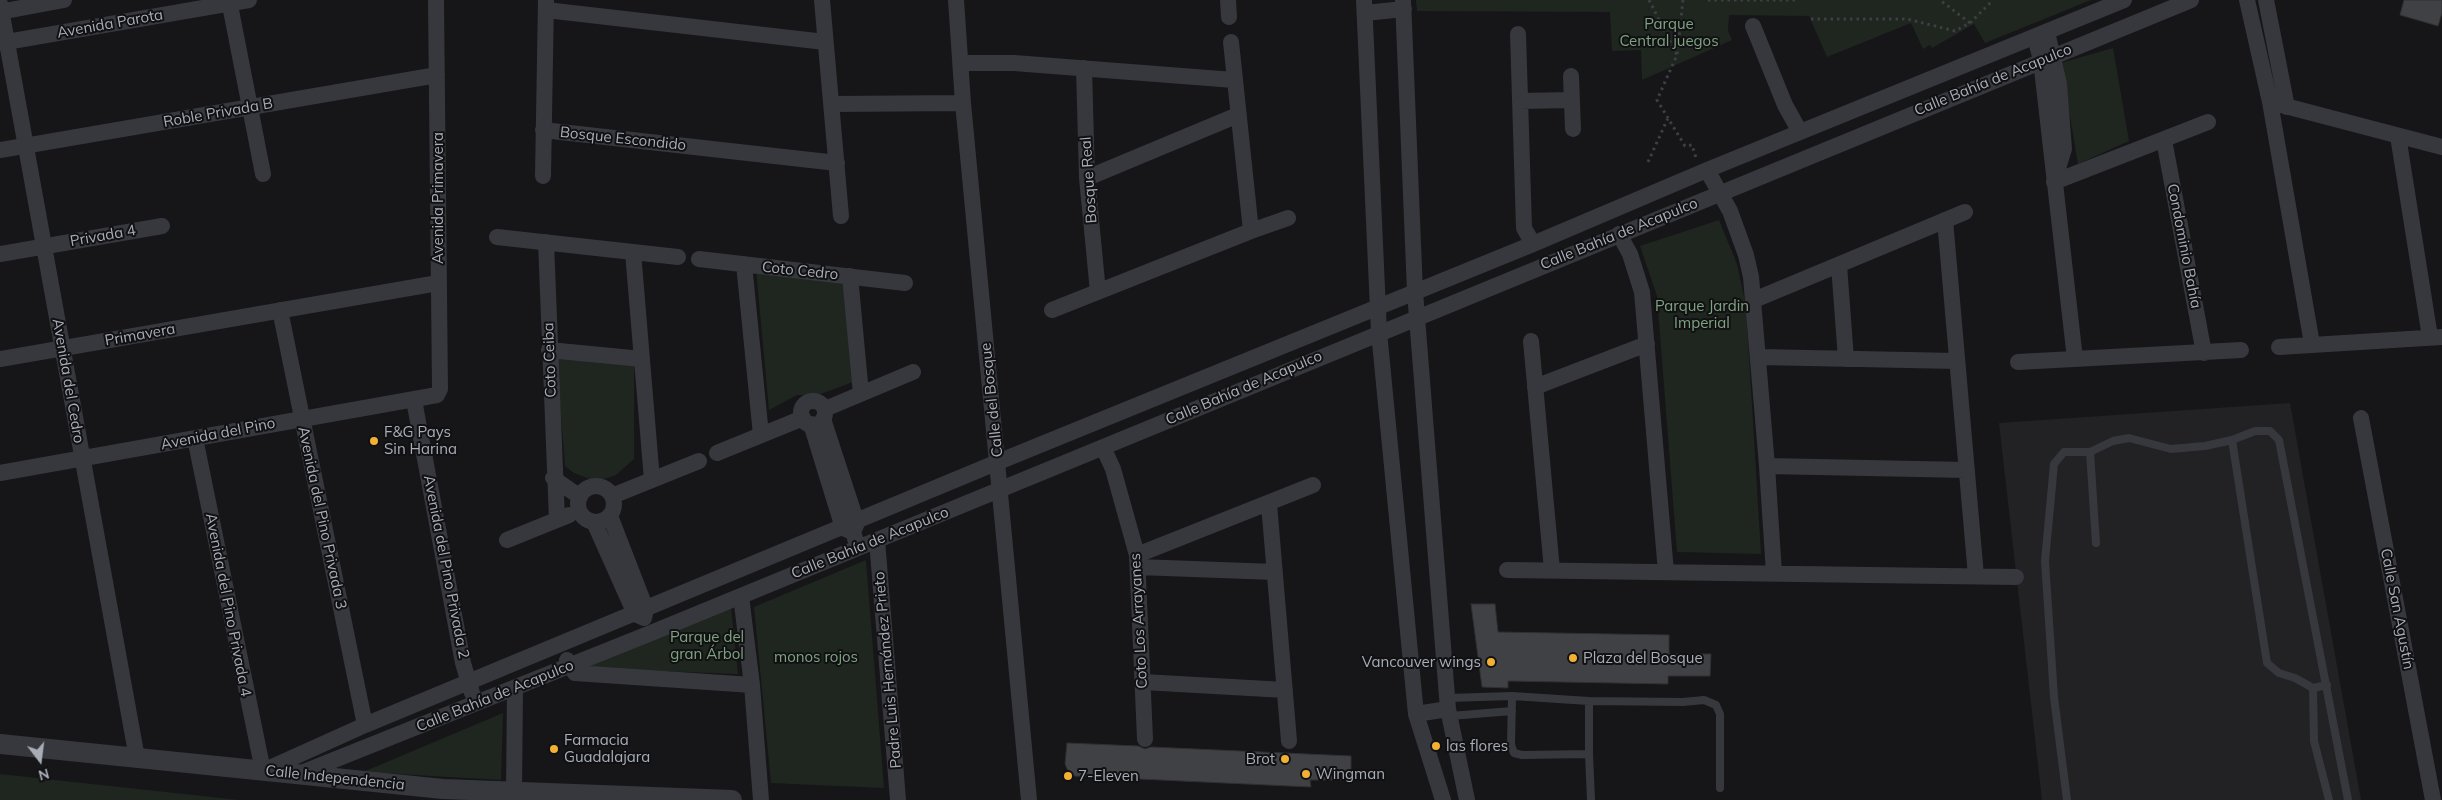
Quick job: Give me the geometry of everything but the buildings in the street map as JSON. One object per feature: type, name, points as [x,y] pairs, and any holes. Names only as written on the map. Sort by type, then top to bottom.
[{"type":"street","points":[[0,9],[64,0]]},
{"type":"street","name":"Avenida Parota","points":[[3,43],[229,1],[249,0]]},
{"type":"street","name":"Avenida Primavera","points":[[436,0],[440,389],[436,395]]},
{"type":"street","points":[[822,0],[841,216]]},
{"type":"street","name":"Calle del Bosque","points":[[956,0],[963,103],[1029,800]]},
{"type":"street","points":[[1228,0],[1229,17]]},
{"type":"street","name":"Calle Bahía de Acapulco","points":[[297,775],[569,666],[644,619],[998,462],[1378,308],[1706,170],[2124,0]]},
{"type":"street","name":"Calle Bahía de Acapulco","points":[[263,770],[561,645],[644,619],[741,596],[2047,58],[2158,6],[2191,0]]},
{"type":"street","points":[[2247,0],[2270,102],[2312,344]]},
{"type":"street","points":[[2266,0],[2287,107]]},
{"type":"street","points":[[229,1],[263,174]]},
{"type":"street","points":[[1443,800],[1416,714],[1379,332],[1365,6],[1404,4],[1415,292],[1449,708],[1467,800]]},
{"type":"street","name":"Bosque Escondido","points":[[825,42],[546,5],[543,130],[837,163]]},
{"type":"street","name":"Avenida del Cedro","points":[[0,9],[3,43],[26,145],[137,758]]},
{"type":"street","points":[[1753,26],[1785,105],[1800,132]]},
{"type":"street","points":[[1518,34],[1524,228],[1533,244]]},
{"type":"street","points":[[2041,35],[2047,58],[2054,182],[2074,359]]},
{"type":"street","points":[[1231,42],[1250,231]]},
{"type":"street","points":[[961,63],[1014,63],[1234,80]]},
{"type":"street","name":"Bosque Real","points":[[1084,68],[1087,178],[1098,292]]},
{"type":"street","name":"Roble Privada B","points":[[0,150],[437,76]]},
{"type":"street","points":[[1571,76],[1573,129]]},
{"type":"street","points":[[1920,84],[1931,106]]},
{"type":"street","points":[[1520,101],[1572,100]]},
{"type":"street","points":[[2270,102],[2442,147]]},
{"type":"street","points":[[832,104],[963,103]]},
{"type":"street","points":[[1087,178],[1238,115]]},
{"type":"street","points":[[2054,182],[2208,122]]},
{"type":"street","points":[[543,130],[543,176]]},
{"type":"street","points":[[2279,347],[2436,337],[2398,136]]},
{"type":"street","name":"Condominio Bahía","points":[[2164,140],[2204,352]]},
{"type":"street","points":[[1706,170],[1721,192],[1746,254],[1754,300],[1774,574]]},
{"type":"street","points":[[1754,300],[1965,212]]},
{"type":"street","points":[[1052,310],[1250,231],[1288,218]]},
{"type":"street","points":[[1945,220],[1976,576]]},
{"type":"street","name":"Privada 4","points":[[0,254],[162,226]]},
{"type":"street","points":[[1618,234],[1639,277],[1642,292],[1666,572]]},
{"type":"street","points":[[497,237],[678,257]]},
{"type":"street","name":"Coto Ceiba","points":[[507,540],[563,517],[553,478],[546,242]]},
{"type":"street","points":[[633,252],[652,480]]},
{"type":"street","points":[[698,259],[744,264]]},
{"type":"street","name":"Coto Cedro","points":[[761,435],[744,264],[850,276],[861,394]]},
{"type":"street","points":[[1839,265],[1846,359]]},
{"type":"street","points":[[850,276],[905,282]]},
{"type":"street","name":"Primavera","points":[[0,359],[438,283]]},
{"type":"street","name":"Avenida del Pino Privada 3","points":[[280,310],[365,726]]},
{"type":"street","points":[[1531,342],[1552,570]]},
{"type":"street","points":[[1535,387],[1647,344]]},
{"type":"street","points":[[549,350],[642,359]]},
{"type":"street","points":[[2018,362],[2241,350]]},
{"type":"street","points":[[1758,357],[1957,362]]},
{"type":"street","points":[[718,453],[761,435],[816,417],[861,394],[914,372]]},
{"type":"street","name":"Avenida del Pino","points":[[0,473],[436,395]]},
{"type":"street","name":"Avenida del Pino Privada 2","points":[[414,400],[463,663],[475,704]]},
{"type":"street","points":[[816,417],[858,548]]},
{"type":"street","name":"Calle San Agustín","points":[[2361,418],[2433,800]]},
{"type":"street","name":"Avenida del Pino Privada 4","points":[[195,438],[263,770]]},
{"type":"street","name":"Coto Los Arrayanes","points":[[1103,447],[1113,469],[1138,561],[1145,739]]},
{"type":"street","points":[[612,496],[699,461]]},
{"type":"street","points":[[1767,466],[1967,470]]},
{"type":"street","points":[[553,478],[580,497]]},
{"type":"street","points":[[1138,561],[1313,486]]},
{"type":"street","points":[[595,487],[604,488],[612,496],[614,506],[602,519],[588,520],[580,512],[578,506],[580,497],[586,490],[595,487]]},
{"type":"street","points":[[1269,504],[1289,741]]},
{"type":"street","points":[[602,519],[644,619]]},
{"type":"street","name":"Padre Luis Hernández Prieto","points":[[877,540],[898,800]]},
{"type":"street","points":[[1138,561],[1275,572]]},
{"type":"street","points":[[1507,570],[2016,577]]},
{"type":"street","points":[[741,596],[752,685],[761,800]]},
{"type":"street","points":[[561,645],[569,666],[575,673],[752,685]]},
{"type":"street","points":[[1143,682],[1285,690]]},
{"type":"street","points":[[514,792],[515,688]]},
{"type":"street","points":[[1416,714],[1449,708]]},
{"type":"street","name":"Calle Independencia","points":[[0,741],[137,758],[263,770],[443,795],[514,792],[732,800]]},
{"type":"lane","points":[[2067,800],[2054,697],[2044,561],[2054,464],[2064,452],[2090,452],[2113,441],[2129,438],[2171,449],[2206,446],[2232,440],[2255,431],[2270,431],[2279,440],[2348,800]]},
{"type":"lane","points":[[2232,440],[2266,663],[2279,674],[2295,678],[2313,688],[2326,685]]},
{"type":"lane","points":[[2090,452],[2096,543]]},
{"type":"lane","points":[[2313,688],[2314,740],[2329,800]]},
{"type":"lane","points":[[1512,696],[1511,745],[1514,752],[1522,755],[1589,754]]},
{"type":"lane","points":[[1449,708],[1512,696],[1589,701],[1683,702],[1704,700],[1716,705],[1720,714],[1720,788]]},
{"type":"lane","points":[[1589,701],[1591,800]]},
{"type":"lane","points":[[1449,708],[1512,711]]},
{"type":"path","points":[[1649,0],[1677,55]]},
{"type":"path","points":[[1683,0],[1677,55],[1657,100],[1684,146],[1692,145],[1697,160],[1706,170]]},
{"type":"path","points":[[1708,0],[1797,0]]},
{"type":"path","points":[[1940,0],[1970,23]]},
{"type":"path","points":[[1811,19],[1907,19],[1955,32],[1970,23],[1993,0]]},
{"type":"path","points":[[1648,162],[1668,117]]},
{"type":"shaded area","points":[[2290,403],[2361,800],[2042,800],[1999,423]]},
{"type":"green space","name":"Parque Central juegos","points":[[1416,0],[2091,0],[1985,43],[1974,24],[1932,48],[1930,45],[1923,49],[1911,23],[1827,57],[1809,16],[1729,15],[1728,31],[1732,40],[1642,80],[1641,50],[1612,51],[1610,12],[1417,11]]},
{"type":"green space","points":[[2113,48],[2129,141],[2078,164],[2061,63]]},
{"type":"green space","name":"Parque Jardin Imperial","points":[[1719,220],[1737,264],[1746,306],[1761,554],[1677,552],[1657,296],[1640,246]]},
{"type":"green space","points":[[756,269],[845,274],[853,382],[818,395],[797,395],[769,410]]},
{"type":"green space","points":[[556,354],[634,360],[634,459],[616,475],[604,479],[590,479],[574,473],[565,466]]},
{"type":"green space","name":"monos rojos","points":[[866,560],[884,788],[771,783],[754,607]]},
{"type":"green space","name":"Parque del gran Árbol","points":[[731,607],[738,674],[582,668]]},
{"type":"green space","points":[[503,713],[501,780],[363,772]]},
{"type":"green space","points":[[0,774],[239,800],[0,800]]},
{"type":"place","name":"F&G Pays Sin Harina","points":[[374,441]]},
{"type":"place","name":"Plaza del Bosque","points":[[1573,658]]},
{"type":"place","name":"Vancouver wings","points":[[1491,662]]},
{"type":"place","name":"las flores","points":[[1436,746]]},
{"type":"place","name":"Farmacia Guadalajara","points":[[554,749]]},
{"type":"place","name":"Brot","points":[[1285,759]]},
{"type":"place","name":"Wingman","points":[[1306,774]]},
{"type":"place","name":"7-Eleven","points":[[1068,776]]}]
